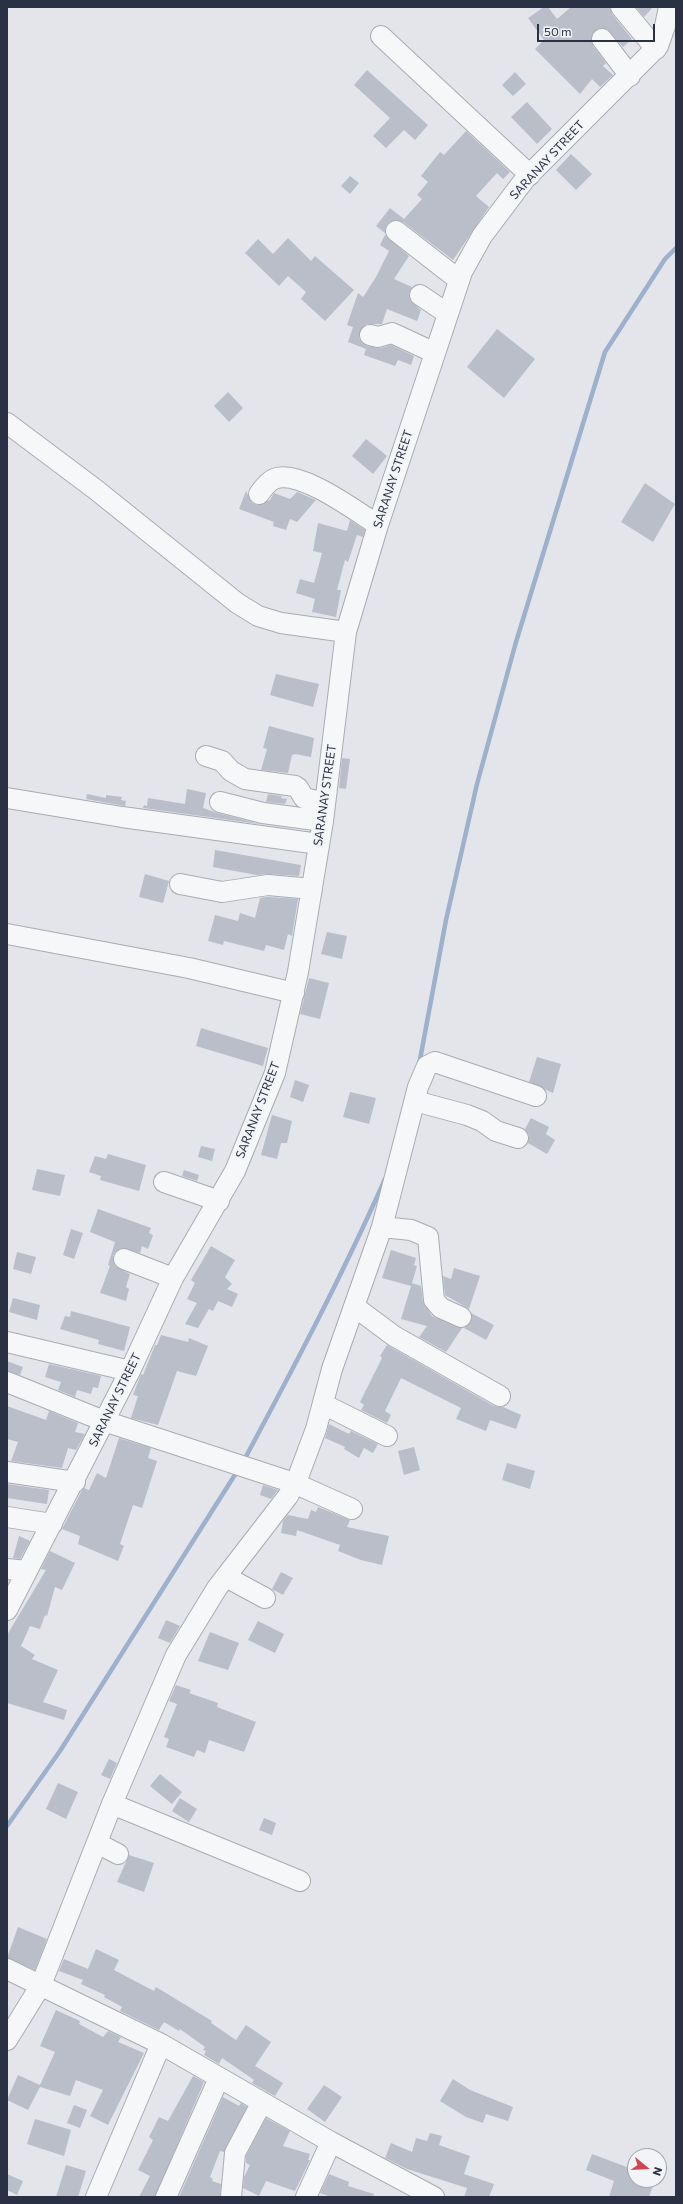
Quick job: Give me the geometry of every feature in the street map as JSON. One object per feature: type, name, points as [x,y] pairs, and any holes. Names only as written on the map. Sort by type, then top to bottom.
[{"type":"street","points":[[622,7],[656,49]]},
{"type":"street","name":"SARANAY STREET","points":[[9,1602],[75,1482],[130,1371],[173,1278],[235,1171],[274,1073],[294,993],[312,889],[324,812],[346,632],[378,525],[459,280],[482,236],[530,175],[656,49],[662,38],[669,7]]},
{"type":"street","points":[[381,36],[530,175]]},
{"type":"street","points":[[602,39],[630,76]]},
{"type":"street","points":[[396,231],[459,280]]},
{"type":"street","points":[[420,295],[448,314]]},
{"type":"street","points":[[370,335],[378,337],[392,333],[435,353]]},
{"type":"street","points":[[7,423],[242,606],[258,616],[281,623],[346,632]]},
{"type":"street","points":[[259,494],[275,479],[283,478],[299,480],[316,487],[378,525]]},
{"type":"street","points":[[206,756],[222,761],[231,771],[245,780],[295,786],[304,798],[324,812]]},
{"type":"street","points":[[7,798],[122,817],[319,844]]},
{"type":"street","points":[[220,802],[263,813],[324,812]]},
{"type":"street","points":[[180,884],[222,892],[268,885],[312,889]]},
{"type":"street","points":[[7,934],[189,968],[294,993]]},
{"type":"street","points":[[7,2040],[41,1985],[112,1804],[176,1655],[226,1577],[275,1514],[288,1496],[294,1483],[316,1429],[332,1369],[382,1227],[415,1101],[427,1066],[435,1062],[536,1096]]},
{"type":"street","points":[[415,1101],[466,1115],[482,1122],[496,1131],[518,1138]]},
{"type":"street","points":[[164,1182],[219,1201]]},
{"type":"street","points":[[382,1227],[411,1230],[428,1237],[434,1300],[441,1308],[461,1317]]},
{"type":"street","points":[[124,1259],[173,1278]]},
{"type":"street","points":[[355,1307],[394,1336],[500,1396]]},
{"type":"street","points":[[7,1342],[130,1371]]},
{"type":"street","points":[[7,1382],[104,1421],[294,1483],[352,1509]]},
{"type":"street","points":[[323,1404],[388,1436]]},
{"type":"street","points":[[7,1472],[75,1482]]},
{"type":"street","points":[[7,1517],[52,1524]]},
{"type":"street","points":[[7,1569],[27,1571]]},
{"type":"street","points":[[226,1577],[265,1598]]},
{"type":"street","points":[[112,1804],[300,1881]]},
{"type":"street","points":[[97,1843],[118,1854]]},
{"type":"street","points":[[7,1969],[160,2044],[331,2142],[434,2197]]},
{"type":"street","points":[[96,2197],[160,2044]]},
{"type":"street","points":[[166,2197],[218,2078]]},
{"type":"street","points":[[230,2197],[236,2154],[262,2102]]},
{"type":"street","points":[[306,2197],[331,2142]]},
{"type":"building","points":[[544,7],[548,7],[557,19],[571,7],[610,7],[612,14],[632,39],[623,47],[607,29],[600,28],[592,34],[593,46],[606,63],[603,66],[613,75],[600,87],[592,79],[580,94],[535,49],[544,40],[528,18]]},
{"type":"building","points":[[636,7],[653,7],[644,17]]},
{"type":"building","points":[[367,70],[428,125],[415,140],[404,130],[386,148],[373,136],[390,118],[354,85]]},
{"type":"building","points":[[515,72],[526,84],[513,96],[502,85]]},
{"type":"building","points":[[527,102],[552,129],[537,144],[511,117]]},
{"type":"building","points":[[466,131],[510,172],[503,179],[497,173],[476,196],[489,207],[453,260],[403,222],[391,221],[387,224],[385,233],[376,226],[390,208],[404,219],[422,199],[417,195],[428,182],[421,176],[440,152],[444,155]]},
{"type":"building","points":[[571,154],[592,174],[576,190],[556,170]]},
{"type":"building","points":[[350,176],[359,183],[350,194],[341,186]]},
{"type":"building","points":[[385,235],[409,256],[394,279],[412,287],[409,294],[410,300],[421,310],[417,321],[387,309],[382,324],[367,324],[362,327],[359,338],[362,343],[367,346],[381,348],[391,345],[414,356],[411,365],[398,360],[395,366],[364,355],[366,349],[348,342],[353,327],[347,325],[358,293],[363,297],[376,277],[389,251],[380,245]]},
{"type":"building","points":[[288,238],[311,261],[315,256],[354,290],[325,321],[301,299],[306,292],[288,276],[279,286],[245,253],[258,239],[273,254]]},
{"type":"building","points":[[497,329],[535,359],[504,398],[467,367]]},
{"type":"building","points":[[228,392],[243,408],[229,422],[214,406]]},
{"type":"building","points":[[366,439],[387,456],[373,474],[352,456]]},
{"type":"building","points":[[645,483],[675,504],[653,542],[621,522]]},
{"type":"building","points":[[246,491],[252,503],[258,505],[270,500],[274,493],[290,499],[297,492],[316,500],[297,522],[290,519],[286,530],[273,526],[274,522],[239,509]]},
{"type":"building","points":[[350,520],[365,530],[363,537],[357,535],[348,562],[345,560],[337,590],[341,590],[336,617],[312,612],[315,599],[296,593],[300,579],[314,583],[322,553],[313,551],[318,523],[347,531]]},
{"type":"building","points":[[276,674],[319,684],[313,707],[270,695]]},
{"type":"building","points":[[269,726],[314,738],[311,757],[295,754],[292,755],[288,773],[261,770],[267,749],[263,748]]},
{"type":"building","points":[[342,758],[350,759],[346,789],[339,788]]},
{"type":"building","points":[[187,789],[206,793],[203,808],[217,813],[260,824],[310,831],[143,808],[144,805],[147,806],[148,798],[185,804]]},
{"type":"building","points":[[87,794],[106,798],[106,795],[122,797],[121,800],[126,801],[125,806],[86,799]]},
{"type":"building","points":[[268,794],[282,796],[281,798],[287,799],[285,804],[266,802]]},
{"type":"building","points":[[215,850],[301,865],[299,876],[269,874],[257,875],[213,867]]},
{"type":"building","points":[[145,874],[169,881],[163,903],[139,897]]},
{"type":"building","points":[[268,897],[298,899],[292,936],[288,934],[284,950],[266,945],[264,951],[224,941],[223,945],[208,941],[215,915],[238,921],[240,913],[255,918],[260,898]]},
{"type":"building","points":[[327,932],[347,936],[342,959],[321,954]]},
{"type":"building","points":[[309,978],[329,983],[320,1019],[300,1014]]},
{"type":"building","points":[[201,1028],[268,1048],[263,1066],[196,1046]]},
{"type":"building","points":[[537,1057],[561,1064],[553,1093],[529,1082]]},
{"type":"building","points":[[295,1080],[309,1085],[303,1102],[290,1097]]},
{"type":"building","points":[[350,1092],[376,1098],[369,1124],[343,1117]]},
{"type":"building","points":[[272,1115],[292,1121],[287,1143],[281,1143],[277,1159],[261,1155]]},
{"type":"building","points":[[531,1118],[549,1127],[546,1134],[555,1140],[547,1154],[528,1143],[529,1135],[525,1129]]},
{"type":"building","points":[[201,1146],[215,1149],[212,1161],[198,1157]]},
{"type":"building","points":[[108,1154],[146,1165],[139,1191],[100,1180],[101,1176],[89,1172],[95,1156],[106,1159]]},
{"type":"building","points":[[37,1169],[65,1175],[60,1196],[32,1190]]},
{"type":"building","points":[[184,1170],[199,1175],[197,1181],[182,1176]]},
{"type":"building","points":[[98,1209],[151,1228],[149,1233],[153,1235],[148,1249],[142,1246],[140,1253],[122,1248],[113,1255],[115,1266],[130,1274],[126,1287],[129,1289],[126,1301],[100,1293],[110,1266],[108,1265],[115,1242],[90,1232]]},
{"type":"building","points":[[71,1229],[83,1233],[74,1259],[63,1255]]},
{"type":"building","points":[[211,1246],[235,1260],[225,1277],[232,1284],[227,1289],[238,1294],[232,1307],[218,1301],[213,1311],[209,1309],[198,1328],[185,1324],[197,1303],[187,1299],[195,1283],[191,1280]]},
{"type":"building","points":[[391,1250],[416,1258],[414,1265],[417,1266],[412,1283],[421,1286],[423,1302],[432,1316],[462,1328],[446,1352],[419,1337],[427,1326],[401,1319],[411,1286],[382,1278]]},
{"type":"building","points":[[17,1252],[36,1257],[31,1274],[13,1269]]},
{"type":"building","points":[[454,1268],[480,1276],[469,1309],[445,1295],[443,1276],[451,1279]]},
{"type":"building","points":[[13,1298],[40,1305],[37,1320],[9,1312]]},
{"type":"building","points":[[71,1311],[130,1327],[124,1351],[98,1344],[99,1340],[60,1329],[65,1316],[70,1317]]},
{"type":"building","points":[[471,1313],[494,1325],[486,1340],[464,1328],[471,1322]]},
{"type":"building","points":[[161,1335],[188,1342],[189,1338],[208,1346],[196,1376],[177,1371],[158,1425],[131,1418],[138,1396],[133,1395],[141,1374],[143,1375],[155,1345],[157,1345]]},
{"type":"building","points":[[387,1345],[494,1406],[503,1407],[521,1415],[516,1429],[490,1420],[486,1431],[456,1419],[461,1408],[401,1378],[385,1411],[391,1415],[387,1423],[361,1410],[364,1405],[360,1402],[382,1358],[380,1356]]},
{"type":"building","points":[[7,1361],[23,1367],[20,1375],[7,1371]]},
{"type":"building","points":[[49,1364],[101,1376],[98,1388],[93,1387],[91,1394],[77,1390],[75,1397],[58,1390],[61,1382],[45,1377]]},
{"type":"building","points":[[7,1406],[46,1420],[49,1411],[78,1423],[75,1432],[85,1434],[76,1450],[68,1448],[62,1468],[11,1461],[18,1442],[7,1439]]},
{"type":"building","points":[[329,1424],[349,1434],[351,1431],[378,1444],[373,1453],[364,1448],[359,1458],[344,1449],[345,1447],[325,1438]]},
{"type":"building","points":[[119,1438],[151,1448],[148,1458],[157,1461],[142,1508],[133,1505],[120,1544],[124,1546],[118,1561],[78,1544],[80,1536],[62,1529],[84,1488],[89,1490],[97,1473],[106,1478]]},
{"type":"building","points":[[414,1447],[420,1470],[404,1475],[398,1451]]},
{"type":"building","points":[[507,1463],[535,1471],[530,1489],[502,1480]]},
{"type":"building","points":[[7,1484],[49,1490],[47,1504],[7,1498]]},
{"type":"building","points":[[263,1485],[278,1490],[271,1499],[260,1495]]},
{"type":"building","points":[[318,1507],[350,1520],[347,1527],[389,1536],[382,1565],[361,1560],[338,1551],[340,1545],[297,1530],[296,1536],[281,1533],[283,1521],[288,1515],[308,1519],[311,1510],[316,1512]]},
{"type":"building","points":[[19,1536],[30,1541],[20,1559],[13,1558]]},
{"type":"building","points":[[50,1551],[75,1563],[62,1590],[55,1587],[47,1616],[45,1615],[40,1629],[30,1626],[21,1646],[35,1655],[32,1659],[58,1670],[43,1702],[67,1710],[64,1720],[7,1703],[7,1635],[46,1570],[41,1569]]},
{"type":"building","points":[[281,1572],[293,1578],[283,1595],[272,1589]]},
{"type":"building","points":[[166,1620],[180,1626],[170,1643],[158,1638]]},
{"type":"building","points":[[258,1621],[284,1634],[275,1653],[248,1640]]},
{"type":"building","points":[[210,1632],[239,1643],[228,1670],[198,1661]]},
{"type":"building","points":[[176,1685],[191,1690],[189,1693],[218,1703],[217,1707],[256,1722],[244,1752],[209,1740],[205,1753],[197,1750],[194,1757],[166,1747],[169,1739],[164,1737],[177,1704],[169,1701]]},
{"type":"building","points":[[109,1759],[117,1763],[110,1779],[101,1775]]},
{"type":"building","points":[[160,1774],[182,1792],[172,1804],[150,1786]]},
{"type":"building","points":[[58,1783],[78,1792],[66,1819],[46,1809]]},
{"type":"building","points":[[180,1798],[197,1809],[189,1822],[172,1811]]},
{"type":"building","points":[[264,1818],[276,1823],[272,1835],[259,1830]]},
{"type":"building","points":[[129,1855],[154,1863],[144,1892],[117,1882]]},
{"type":"building","points":[[18,1927],[47,1939],[35,1970],[7,1958]]},
{"type":"building","points":[[96,1949],[119,1960],[114,1970],[154,1991],[156,1987],[212,2021],[211,2023],[236,2040],[246,2025],[271,2042],[255,2066],[283,2083],[275,2096],[252,2083],[254,2080],[222,2058],[219,2064],[204,2055],[206,2051],[203,2050],[205,2047],[180,2029],[179,2031],[164,2022],[159,2030],[120,2011],[122,2007],[104,1997],[105,1995],[81,1984],[83,1980],[59,1971],[64,1959],[88,1969]]},
{"type":"building","points":[[56,2010],[80,2021],[79,2024],[103,2037],[108,2031],[121,2037],[118,2042],[144,2053],[108,2125],[90,2116],[103,2090],[76,2080],[70,2096],[40,2087],[28,2110],[7,2100],[18,2075],[40,2085],[55,2052],[40,2046]]},
{"type":"building","points":[[193,2076],[204,2082],[155,2197],[139,2197],[150,2176],[138,2170],[153,2140],[149,2137],[159,2117],[168,2121]]},
{"type":"building","points":[[453,2079],[470,2090],[513,2107],[508,2121],[486,2114],[483,2123],[466,2117],[440,2101]]},
{"type":"building","points":[[324,2085],[342,2097],[325,2122],[307,2109]]},
{"type":"building","points":[[223,2097],[239,2106],[241,2103],[247,2107],[224,2152],[220,2151],[210,2177],[213,2179],[212,2181],[221,2184],[220,2197],[179,2197]]},
{"type":"building","points":[[74,2105],[87,2110],[80,2128],[67,2123]]},
{"type":"building","points":[[266,2118],[290,2131],[283,2146],[310,2154],[308,2160],[310,2160],[295,2191],[266,2181],[259,2196],[243,2188],[244,2177],[250,2165],[246,2163],[246,2156]]},
{"type":"building","points":[[35,2119],[71,2130],[64,2156],[27,2144]]},
{"type":"building","points":[[430,2133],[442,2136],[439,2145],[470,2156],[464,2174],[494,2184],[489,2197],[464,2197],[467,2188],[407,2169],[385,2158],[391,2143],[412,2152],[416,2138],[427,2141]]},
{"type":"building","points":[[592,2154],[627,2167],[627,2188],[652,2188],[649,2197],[609,2197],[614,2181],[586,2170]]},
{"type":"building","points":[[66,2165],[86,2171],[78,2197],[56,2197]]},
{"type":"building","points":[[7,2174],[23,2181],[17,2195],[7,2190]]},
{"type":"building","points":[[329,2174],[349,2182],[348,2186],[374,2194],[373,2197],[331,2197],[320,2193]]},
{"type":"waterway","points":[[419,1065],[446,920],[477,784],[516,642],[605,352],[665,259],[676,248]]},
{"type":"waterway","points":[[243,1462],[317,1322],[385,1179]]},
{"type":"waterway","points":[[7,1826],[60,1751],[238,1470]]}]
